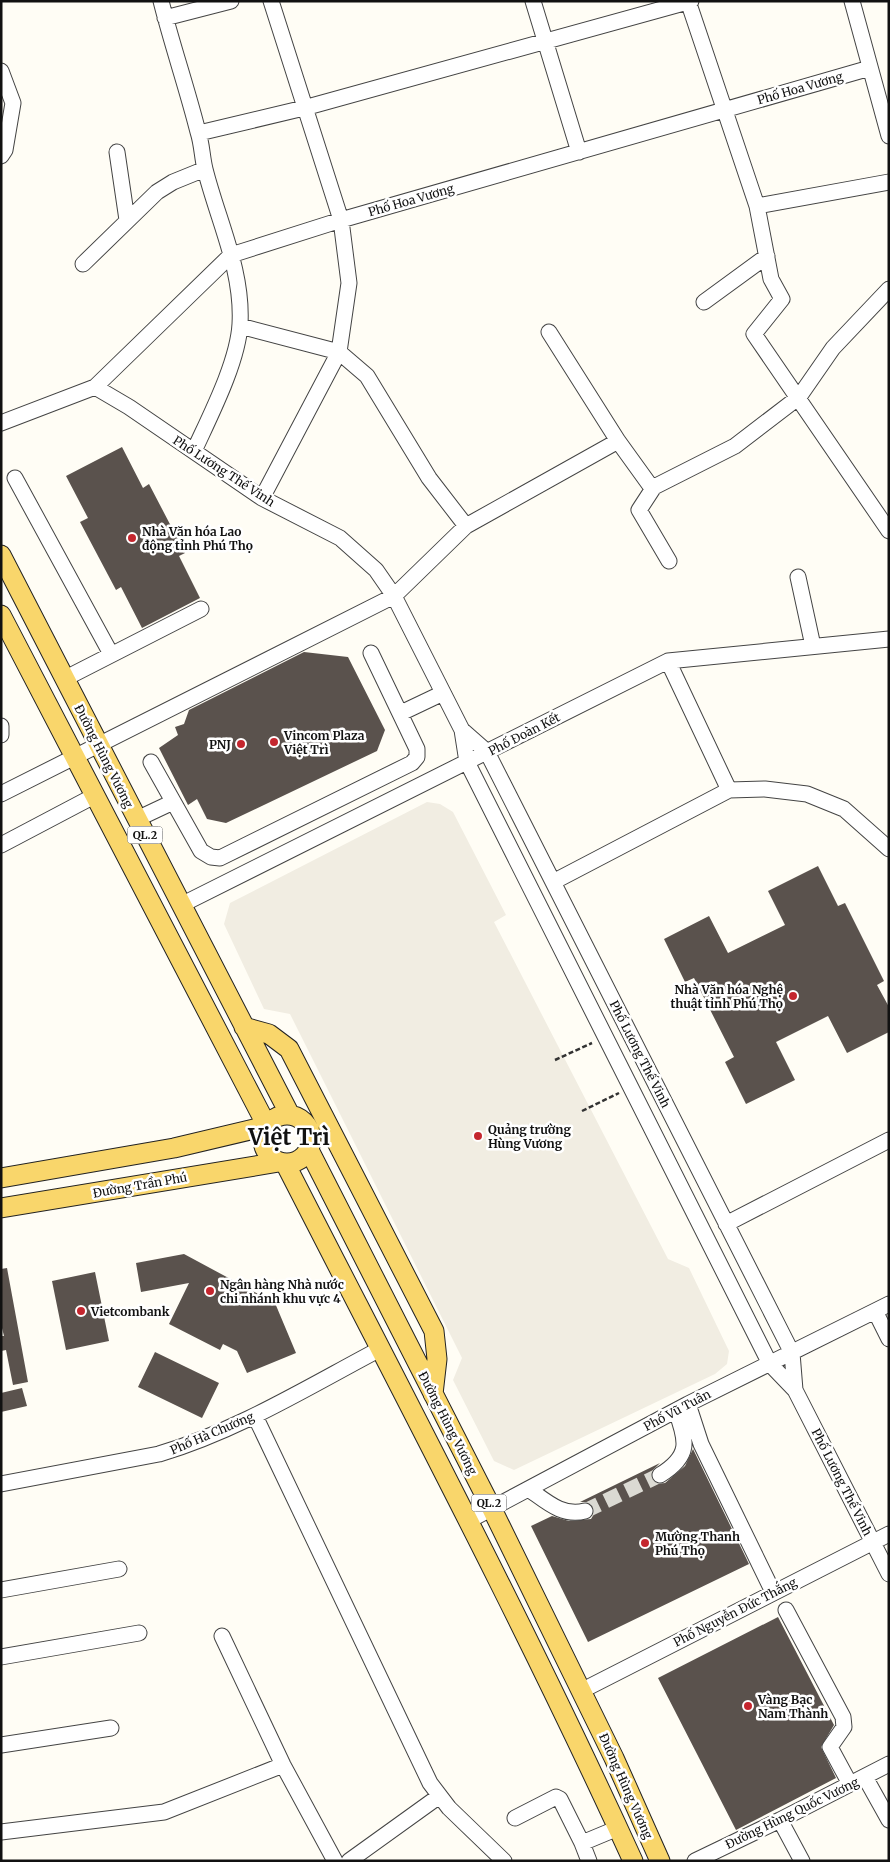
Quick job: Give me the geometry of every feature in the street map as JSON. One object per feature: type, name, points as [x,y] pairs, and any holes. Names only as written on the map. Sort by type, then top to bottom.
[{"type":"main road","name":"Đường Hùng Vương","points":[[1,555],[290,1116]]},
{"type":"main road","name":"QL.2","points":[[4,625],[267,1126],[263,1138],[264,1147],[270,1157],[282,1163]]},
{"type":"main road","points":[[244,1027],[269,1034],[289,1049],[344,1155],[434,1330],[437,1359],[433,1394]]},
{"type":"main road","name":"QL.2","points":[[290,1116],[300,1120],[308,1128],[311,1139],[309,1150]]},
{"type":"main road","points":[[1,1178],[174,1148],[267,1126],[277,1117],[290,1116]]},
{"type":"main road","name":"Đường Hùng Vương","points":[[309,1150],[492,1509],[614,1758],[660,1861]]},
{"type":"main road","points":[[282,1163],[299,1160],[309,1150]]},
{"type":"main road","name":"Đường Hùng Vương","points":[[282,1163],[468,1521],[618,1828],[632,1861]]},
{"type":"main road","name":"Đường Trần Phú","points":[[1,1208],[282,1163]]},
{"type":"street","points":[[160,1],[199,134],[205,170],[231,255],[240,296],[240,326],[232,357],[217,401],[194,451]]},
{"type":"street","points":[[165,18],[231,1]]},
{"type":"street","points":[[262,498],[339,352],[348,282],[341,220],[271,1]]},
{"type":"street","points":[[533,1],[544,43],[579,152]]},
{"type":"street","points":[[852,1],[889,136]]},
{"type":"street","points":[[199,134],[304,108],[689,2],[757,206],[771,278],[782,299],[754,334],[889,531]]},
{"type":"street","name":"Phố Hoa Vương","points":[[1,423],[95,387],[231,255],[341,220],[870,68]]},
{"type":"street","points":[[1,71],[13,103],[4,134],[5,150],[1,156]]},
{"type":"street","points":[[117,152],[127,220]]},
{"type":"street","points":[[83,264],[157,192],[173,182],[205,170]]},
{"type":"street","points":[[757,206],[889,182]]},
{"type":"street","points":[[704,302],[766,256]]},
{"type":"street","points":[[669,561],[639,510],[654,487],[735,446],[798,397],[833,348],[889,289]]},
{"type":"street","points":[[240,326],[339,352],[367,376],[429,478],[466,526]]},
{"type":"street","points":[[549,332],[618,441],[649,484],[654,487]]},
{"type":"street","name":"Phố Lương Thế Vinh","points":[[95,387],[194,451],[262,498],[340,538],[376,570],[394,596],[462,730],[467,762],[770,1364],[795,1390],[889,1574]]},
{"type":"street","points":[[1,794],[394,596],[466,526],[618,441]]},
{"type":"street","points":[[14,478],[111,654]]},
{"type":"street","points":[[798,577],[813,646]]},
{"type":"street","points":[[64,679],[201,609]]},
{"type":"street","name":"Phố Đoàn Kết","points":[[181,905],[668,661],[889,639]]},
{"type":"street","points":[[151,762],[201,851],[211,857],[220,858],[412,763],[417,757],[417,748],[371,652]]},
{"type":"street","points":[[668,661],[729,790]]},
{"type":"street","points":[[401,713],[443,693]]},
{"type":"street","points":[[1,726],[1,735]]},
{"type":"street","name":"Phố Lương Thế Vinh","points":[[462,730],[487,752],[792,1353],[795,1390]]},
{"type":"street","points":[[553,882],[729,790],[765,789],[807,794],[844,809],[889,849]]},
{"type":"street","points":[[1,845],[94,796]]},
{"type":"street","points":[[137,819],[173,802]]},
{"type":"street","points":[[619,1064],[640,1054]]},
{"type":"street","points":[[726,1224],[889,1140]]},
{"type":"street","name":"Phố Vũ Tuân","points":[[468,1521],[530,1490],[682,1407],[889,1304]]},
{"type":"street","points":[[875,1311],[889,1339]]},
{"type":"street","name":"Phố Hà Chương","points":[[1,1484],[159,1454],[206,1438],[255,1416],[380,1349]]},
{"type":"street","points":[[660,1475],[674,1465],[684,1452],[686,1442],[682,1407]]},
{"type":"street","points":[[682,1407],[774,1592]]},
{"type":"street","points":[[255,1416],[438,1797],[504,1861]]},
{"type":"street","points":[[530,1490],[562,1511],[574,1513],[585,1511]]},
{"type":"street","name":"Phố Nguyễn Đức Thắng","points":[[581,1691],[889,1534]]},
{"type":"street","points":[[1,1590],[119,1569]]},
{"type":"street","points":[[786,1610],[843,1717],[844,1727],[830,1747],[850,1784]]},
{"type":"street","points":[[1,1657],[139,1633]]},
{"type":"street","points":[[222,1636],[283,1764],[335,1861]]},
{"type":"street","points":[[1,1745],[111,1728]]},
{"type":"street","points":[[1,1832],[164,1812],[283,1764]]},
{"type":"street","name":"Đường Hùng Quốc Vương","points":[[695,1861],[889,1764]]},
{"type":"street","points":[[865,1777],[889,1820]]},
{"type":"street","points":[[349,1861],[438,1797]]},
{"type":"street","points":[[515,1818],[556,1797],[560,1800],[589,1861]]},
{"type":"street","points":[[780,1820],[802,1861]]},
{"type":"street","points":[[582,1843],[618,1828]]},
{"type":"path","points":[[556,1060],[605,1037]]},
{"type":"path","points":[[582,1111],[631,1088]]},
{"type":"shaded area","name":"Quảng trường Hùng Vương","points":[[427,802],[440,804],[453,812],[506,915],[494,922],[668,1259],[689,1268],[729,1351],[727,1364],[715,1374],[514,1470],[494,1461],[453,1380],[462,1358],[290,1014],[264,1009],[224,924],[230,903]]},
{"type":"building","name":"Nhà Văn hóa Lao động tỉnh Phú Thọ","points":[[122,447],[143,488],[149,484],[185,553],[179,556],[200,598],[142,628],[121,587],[116,590],[80,522],[88,518],[66,476]]},
{"type":"building","name":"Vincom Plaza Việt Trì","points":[[304,652],[348,657],[385,730],[377,751],[226,823],[207,819],[197,799],[188,805],[159,748],[178,735],[175,727],[184,724],[189,710]]},
{"type":"building","name":"Nhà Văn hóa Nghệ thuật tỉnh Phú Thọ","points":[[818,866],[838,906],[845,903],[884,981],[877,985],[889,1007],[889,1032],[847,1053],[828,1016],[776,1042],[795,1080],[746,1104],[725,1062],[734,1057],[694,978],[685,982],[664,939],[709,916],[728,953],[785,925],[768,891]]},
{"type":"building","points":[[184,1254],[275,1303],[296,1353],[247,1373],[237,1351],[223,1344],[220,1350],[169,1324],[189,1283],[141,1292],[136,1263]]},
{"type":"building","points":[[7,1268],[28,1382],[13,1385],[6,1350],[1,1351],[1,1336],[4,1336],[1,1324],[1,1269]]},
{"type":"building","name":"Vietcombank","points":[[95,1272],[109,1341],[66,1350],[52,1281]]},
{"type":"building","points":[[155,1352],[219,1383],[202,1418],[138,1387]]},
{"type":"building","points":[[22,1388],[27,1406],[1,1412],[1,1393]]},
{"type":"building","name":"Mường Thanh Phú Thọ","points":[[693,1449],[749,1564],[588,1642],[531,1526],[552,1516],[569,1521],[591,1519],[594,1514],[593,1505],[588,1502],[580,1502],[660,1463],[652,1471],[651,1476],[656,1484],[665,1483],[685,1466]]},
{"type":"building","name":"Vàng Bạc Nam Thành","points":[[778,1617],[834,1725],[821,1747],[836,1778],[736,1830],[658,1678]]},
{"type":"tunnel","points":[[585,1511],[660,1475]]},
{"type":"place","name":"Nhà Văn hóa Lao động tỉnh Phú Thọ","points":[[132,538]]},
{"type":"place","name":"Vincom Plaza Việt Trì","points":[[274,742]]},
{"type":"place","name":"PNJ","points":[[241,744]]},
{"type":"place","name":"Nhà Văn hóa Nghệ thuật tỉnh Phú Thọ","points":[[793,996]]},
{"type":"place","name":"Quảng trường Hùng Vương","points":[[478,1136]]},
{"type":"place","name":"Ngân hàng Nhà nước chi nhánh khu vực 4","points":[[210,1291]]},
{"type":"place","name":"Vietcombank","points":[[81,1311]]},
{"type":"place","name":"Mường Thanh Phú Thọ","points":[[645,1543]]},
{"type":"place","name":"Vàng Bạc Nam Thành","points":[[748,1706]]},
{"type":"district","name":"Việt Trì","points":[[289,1137]]}]
